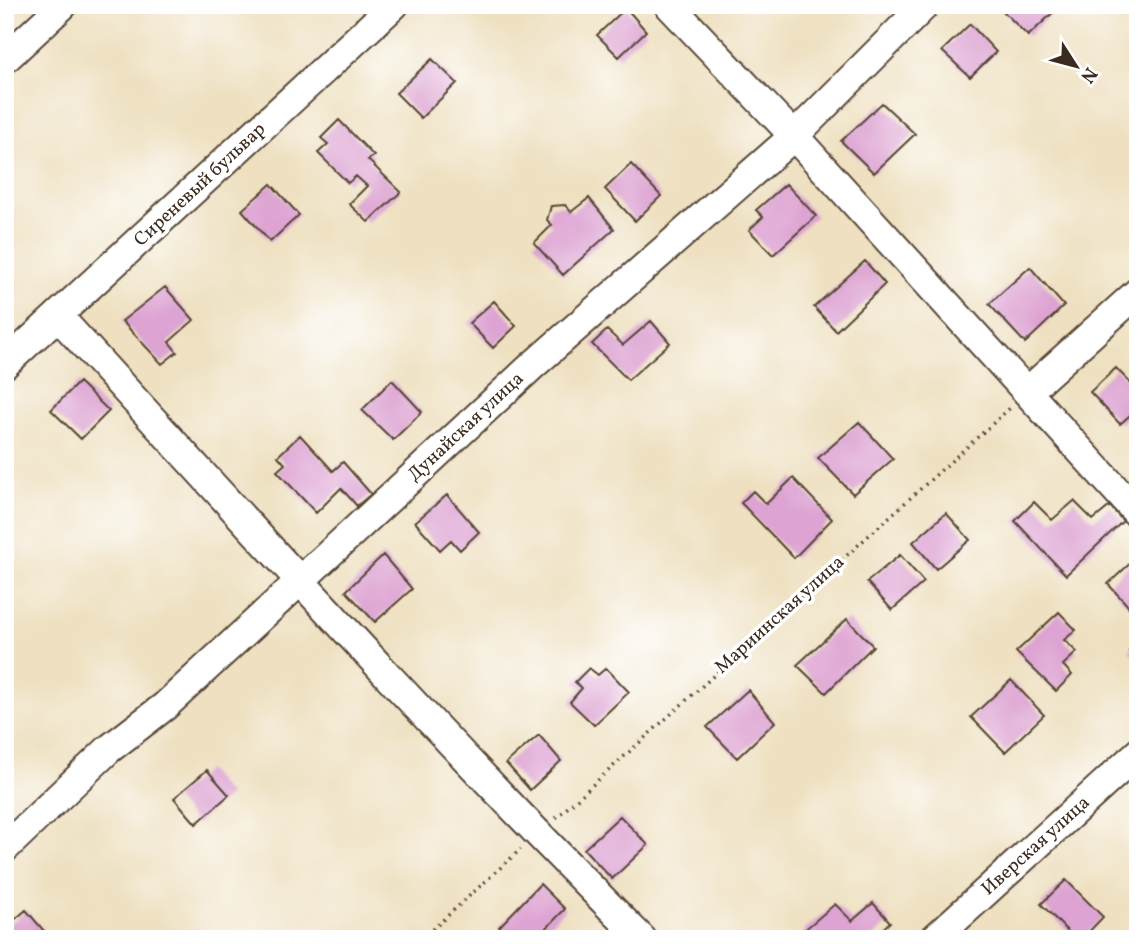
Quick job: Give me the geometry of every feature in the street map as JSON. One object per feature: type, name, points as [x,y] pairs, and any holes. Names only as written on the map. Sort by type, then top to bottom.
[{"type":"street","points":[[5,58],[63,5]]},
{"type":"street","name":"Сиреневый бульвар","points":[[5,364],[394,5]]},
{"type":"street","points":[[669,5],[794,136],[1138,514]]},
{"type":"street","name":"Дунайская улица","points":[[5,848],[109,749],[165,706],[532,366],[794,136],[925,5]]},
{"type":"street","points":[[1027,392],[1138,292]]},
{"type":"street","points":[[58,316],[537,835],[642,939]]},
{"type":"street","name":"Иверская улица","points":[[934,939],[1138,753]]},
{"type":"path","name":"Мариинская улица","points":[[422,939],[1027,392]]},
{"type":"building","points":[[997,5],[1061,5],[1028,36]]},
{"type":"building","points":[[626,8],[646,31],[619,57],[597,35]]},
{"type":"building","points":[[970,24],[996,52],[970,77],[942,51]]},
{"type":"building","points":[[432,59],[457,83],[421,118],[396,93]]},
{"type":"building","points":[[882,103],[915,134],[874,173],[841,141]]},
{"type":"building","points":[[339,120],[374,156],[368,160],[401,192],[368,222],[349,204],[367,186],[356,176],[348,183],[318,153],[328,144],[321,138]]},
{"type":"building","points":[[631,164],[661,196],[635,221],[605,189]]},
{"type":"building","points":[[271,184],[299,215],[270,242],[242,210]]},
{"type":"building","points":[[786,184],[816,216],[773,255],[749,230],[763,217],[756,210]]},
{"type":"building","points":[[589,198],[614,229],[563,275],[534,243],[552,225],[547,220],[551,206],[565,205],[571,212]]},
{"type":"building","points":[[865,261],[885,284],[836,331],[814,307]]},
{"type":"building","points":[[1030,267],[1064,306],[1025,343],[989,304]]},
{"type":"building","points":[[165,287],[194,320],[169,342],[177,352],[162,364],[122,321]]},
{"type":"building","points":[[494,301],[516,326],[493,348],[469,323]]},
{"type":"building","points":[[651,321],[670,343],[628,380],[592,344],[607,330],[623,345]]},
{"type":"building","points":[[1116,368],[1138,391],[1138,408],[1120,424],[1090,392]]},
{"type":"building","points":[[392,380],[422,412],[393,440],[362,410]]},
{"type":"building","points":[[79,382],[109,411],[81,439],[51,410]]},
{"type":"building","points":[[859,422],[893,459],[853,494],[818,458]]},
{"type":"building","points":[[300,435],[333,471],[343,462],[371,494],[357,506],[341,488],[316,513],[277,471],[285,464],[278,456]]},
{"type":"building","points":[[793,478],[832,519],[794,558],[741,503],[753,491],[766,504]]},
{"type":"building","points":[[447,495],[479,532],[460,550],[451,540],[440,550],[415,522]]},
{"type":"building","points":[[1074,501],[1093,520],[1110,506],[1123,521],[1066,575],[1015,521],[1034,502],[1052,520]]},
{"type":"building","points":[[946,513],[970,540],[936,569],[913,542]]},
{"type":"building","points":[[383,555],[412,589],[375,622],[346,591]]},
{"type":"building","points":[[900,555],[924,582],[892,610],[867,582]]},
{"type":"building","points":[[1138,556],[1138,600],[1130,608],[1108,584]]},
{"type":"building","points":[[1059,612],[1076,630],[1064,640],[1077,652],[1063,665],[1072,675],[1056,691],[1016,652]]},
{"type":"building","points":[[847,619],[873,646],[826,693],[797,665]]},
{"type":"building","points":[[1138,643],[1138,660],[1129,651]]},
{"type":"building","points":[[589,668],[598,675],[606,668],[629,692],[594,725],[570,702],[582,688],[575,682]]},
{"type":"building","points":[[1011,680],[1044,715],[1005,752],[971,717]]},
{"type":"building","points":[[748,690],[775,722],[737,758],[707,727]]},
{"type":"building","points":[[539,735],[561,761],[530,790],[506,763]]},
{"type":"building","points":[[207,770],[229,795],[196,824],[174,798]]},
{"type":"building","points":[[620,816],[648,845],[612,879],[584,849]]},
{"type":"building","points":[[1066,880],[1103,917],[1082,939],[1075,939],[1041,904]]},
{"type":"building","points":[[540,884],[565,909],[536,939],[512,939],[499,927]]},
{"type":"building","points":[[873,903],[890,922],[872,939],[808,939],[802,932],[835,904],[852,921]]},
{"type":"building","points":[[26,910],[49,939],[15,939],[5,928]]}]
